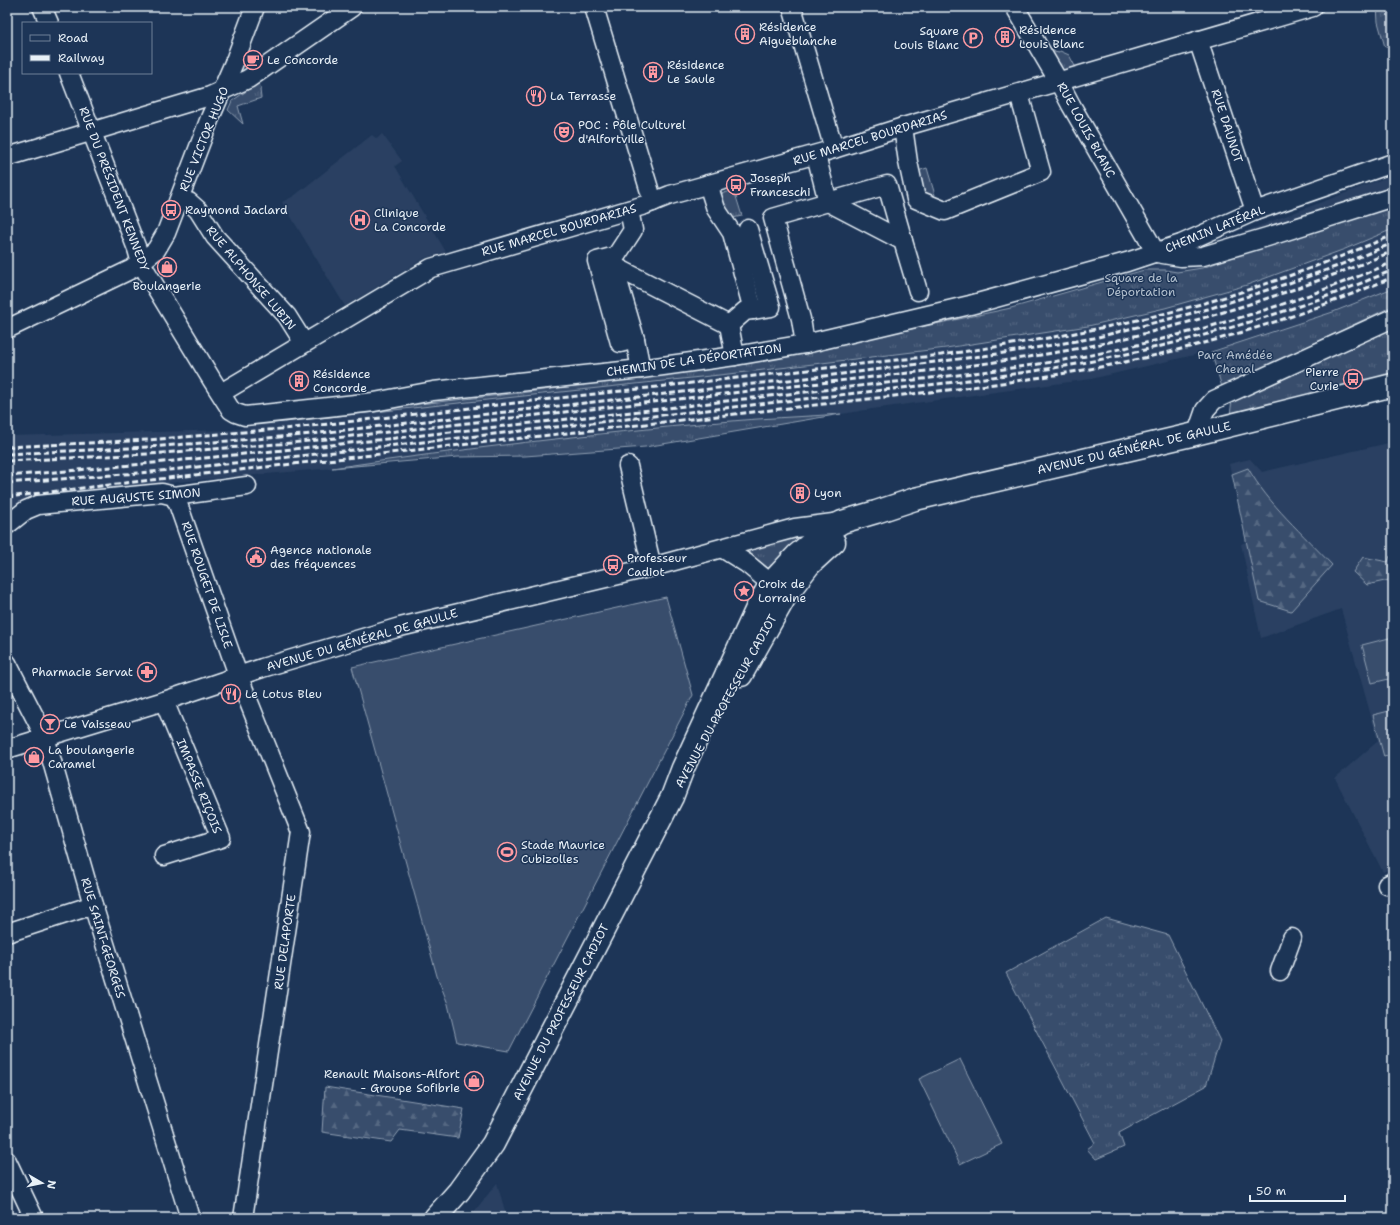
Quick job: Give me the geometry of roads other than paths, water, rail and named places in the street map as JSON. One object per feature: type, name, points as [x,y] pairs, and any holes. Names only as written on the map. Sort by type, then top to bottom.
[{"type":"main road","name":"AVENUE DU GÉNÉRAL DE GAULLE","points":[[778,589],[797,555],[822,534],[842,522],[915,499],[1197,433],[1393,385]]},
{"type":"main road","name":"AVENUE DU GÉNÉRAL DE GAULLE","points":[[809,565],[834,541],[876,512]]},
{"type":"main road","name":"AVENUE DU PROFESSEUR CADIOT","points":[[435,1218],[459,1191],[493,1144],[672,797],[689,771],[750,657],[778,589],[809,565]]},
{"type":"street","points":[[42,7],[49,22]]},
{"type":"street","name":"RUE VICTOR HUGO","points":[[7,329],[132,269],[156,250],[162,242],[180,199],[210,118],[223,90],[255,7]]},
{"type":"street","points":[[7,157],[210,96],[248,79],[352,7]]},
{"type":"street","points":[[594,7],[653,202]]},
{"type":"street","points":[[792,7],[834,149]]},
{"type":"street","name":"RUE LOUIS BLANC","points":[[1015,7],[1156,253]]},
{"type":"street","name":"RUE MARCEL BOURDARIAS","points":[[224,398],[304,343],[431,268],[629,210],[670,195],[816,155],[903,127],[1313,7]]},
{"type":"street","name":"RUE DAUNOT","points":[[1198,40],[1255,211]]},
{"type":"street","name":"RUE DU PRÉSIDENT KENNEDY","points":[[69,74],[137,249],[141,263],[224,398]]},
{"type":"street","points":[[903,127],[908,162],[916,199],[945,211],[1041,172],[1019,94]]},
{"type":"street","points":[[816,155],[828,202],[903,241]]},
{"type":"street","name":"CHEMIN LATÉRAL","points":[[1156,253],[1255,211],[1393,163]]},
{"type":"street","points":[[708,184],[716,209],[732,233],[753,310]]},
{"type":"street","points":[[805,344],[801,319],[773,218],[887,185],[918,291]]},
{"type":"street","name":"CHEMIN LATÉRAL","points":[[1156,253],[1181,257],[1203,256],[1393,197]]},
{"type":"street","name":"RUE ALPHONSE LUBIN","points":[[180,199],[189,202],[198,210],[215,237],[287,316],[304,343]]},
{"type":"street","points":[[613,262],[633,230],[629,210]]},
{"type":"street","points":[[729,325],[745,311],[771,307],[748,230]]},
{"type":"street","name":"CHEMIN DE LA DÉPORTATION","points":[[224,398],[231,410],[248,416],[374,402],[433,391],[641,369],[735,356],[805,344],[970,305],[1101,270],[1156,253]]},
{"type":"street","points":[[641,369],[635,338],[620,343],[597,261],[613,262],[729,325]]},
{"type":"street","points":[[7,319],[120,263],[141,263]]},
{"type":"street","points":[[1197,433],[1205,410],[1214,400],[1393,318]]},
{"type":"street","points":[[729,325],[735,356]]},
{"type":"street","points":[[628,466],[652,566]]},
{"type":"street","name":"RUE AUGUSTE SIMON","points":[[7,525],[26,510],[38,505],[162,492],[174,496],[247,486]]},
{"type":"street","name":"RUE ROUGET DE LISLE","points":[[174,496],[238,675]]},
{"type":"street","name":"AVENUE DU GÉNÉRAL DE GAULLE","points":[[7,749],[164,701],[238,675],[400,627],[652,566],[795,528],[842,522]]},
{"type":"street","points":[[722,548],[746,563],[778,589]]},
{"type":"street","name":"RUE SAINT-GEORGES","points":[[7,663],[45,737],[93,905],[190,1218]]},
{"type":"street","name":"RUE DELAPORTE","points":[[238,675],[301,832],[243,1218]]},
{"type":"street","name":"IMPASSE RIÇOIS","points":[[164,701],[221,838],[164,856]]},
{"type":"street","points":[[7,933],[93,905]]},
{"type":"street","points":[[1280,971],[1292,938]]},
{"type":"street","points":[[7,1161],[34,1218]]},
{"type":"railway","points":[[7,447],[148,440],[293,428],[975,350],[1109,326],[1208,302],[1301,272],[1393,235]]},
{"type":"railway","points":[[7,454],[149,447],[293,436],[842,374],[998,354],[1094,338],[1208,309],[1335,267],[1393,243]]},
{"type":"railway","points":[[7,461],[149,454],[291,443],[944,369],[1022,358],[1100,344],[1175,326],[1285,292],[1358,266],[1393,251]]},
{"type":"railway","points":[[7,476],[338,444],[668,408],[1028,366],[1134,346],[1247,316],[1321,291],[1393,262]]},
{"type":"railway","points":[[7,483],[151,472],[317,454],[946,383],[1039,370],[1131,353],[1198,337],[1297,307],[1393,270]]},
{"type":"railway","points":[[7,497],[1003,383],[1095,368],[1171,352],[1209,342],[1321,306],[1393,277]]},
{"type":"place","name":"Résidence Aigueblanche","points":[[745,34]]},
{"type":"place","name":"Résidence Louis Blanc","points":[[1005,37]]},
{"type":"place","name":"Square Louis Blanc","points":[[973,38]]},
{"type":"place","name":"Le Concorde","points":[[253,60]]},
{"type":"place","name":"Résidence Le Saule","points":[[653,72]]},
{"type":"place","name":"La Terrasse","points":[[536,96]]},
{"type":"place","name":"POC : Pôle Culturel d'Alfortville","points":[[564,132]]},
{"type":"place","name":"Joseph Franceschi","points":[[736,185]]},
{"type":"place","name":"Raymond Jaclard","points":[[171,210]]},
{"type":"place","name":"Clinique La Concorde","points":[[360,220]]},
{"type":"place","name":"Boulangerie","points":[[167,267]]},
{"type":"place","name":"Pierre Curie","points":[[1353,379]]},
{"type":"place","name":"Résidence Concorde","points":[[299,381]]},
{"type":"place","name":"Lyon","points":[[800,493]]},
{"type":"place","name":"Agence nationale des fréquences","points":[[256,557]]},
{"type":"place","name":"Professeur Cadiot","points":[[613,565]]},
{"type":"place","name":"Croix de Lorraine","points":[[744,591]]},
{"type":"place","name":"Pharmacie Servat","points":[[147,672]]},
{"type":"place","name":"Le Lotus Bleu","points":[[231,694]]},
{"type":"place","name":"Le Vaisseau","points":[[50,724]]},
{"type":"place","name":"La boulangerie Caramel","points":[[34,757]]},
{"type":"place","name":"Stade Maurice Cubizolles","points":[[507,852]]},
{"type":"place","name":"Renault Maisons-Alfort - Groupe Sofibrie","points":[[474,1081]]},
{"type":"park label","name":"Square de la Déportation","points":[[1141,285]]},
{"type":"park label","name":"Parc Amédée Chenal","points":[[1235,362]]}]
